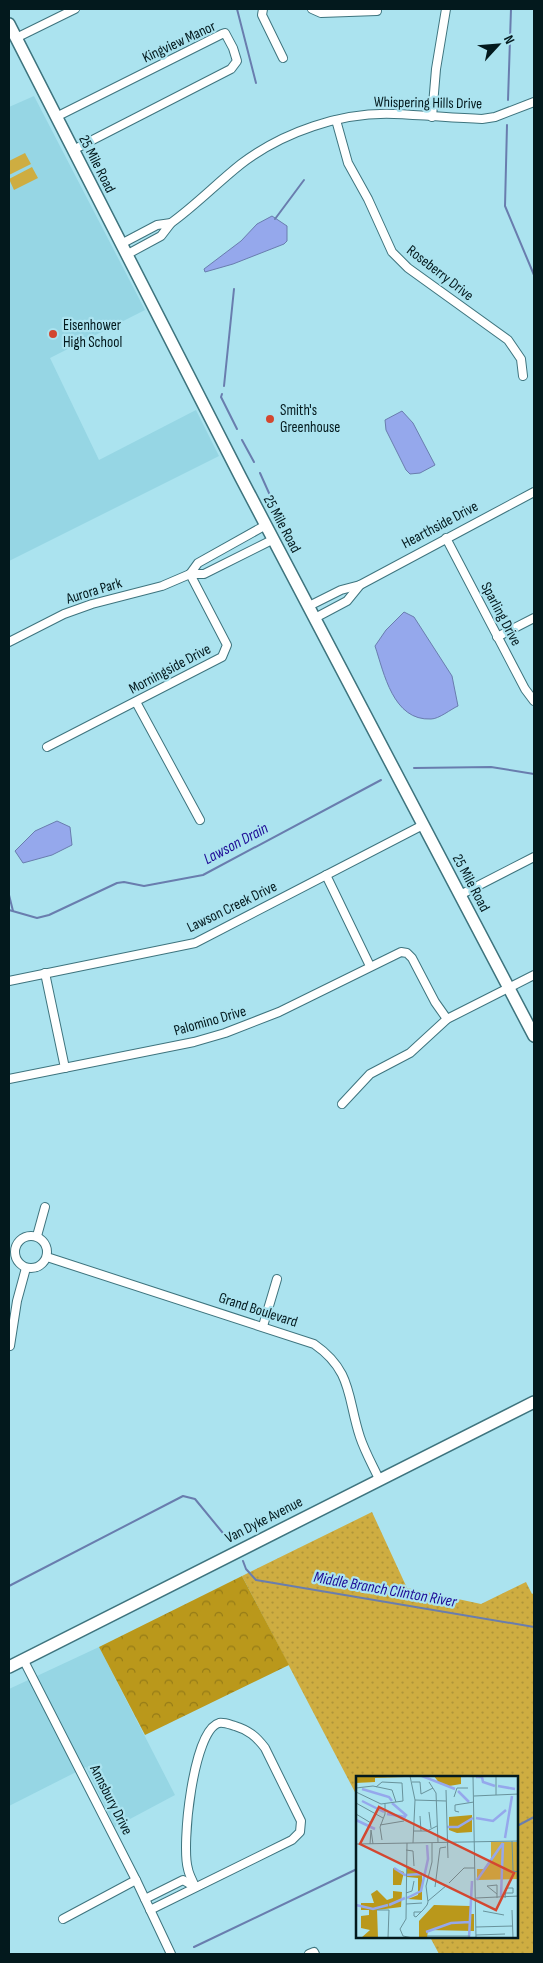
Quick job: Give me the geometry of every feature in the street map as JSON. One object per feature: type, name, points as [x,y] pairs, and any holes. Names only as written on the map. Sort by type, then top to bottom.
[{"type":"street","points":[[16,38],[75,9]]},
{"type":"street","points":[[263,9],[262,15],[283,58]]},
{"type":"street","points":[[312,9],[321,12],[376,11]]},
{"type":"street","points":[[432,117],[436,69],[446,9]]},
{"type":"street","name":"25 Mile Road","points":[[9,24],[126,255],[534,1036]]},
{"type":"street","name":"Kingview Manor","points":[[56,117],[222,34],[228,37],[237,61],[231,70],[73,150]]},
{"type":"street","name":"Whispering Hills Drive","points":[[126,255],[161,236],[171,223],[242,164],[267,148],[312,127],[356,116],[393,114],[488,118],[534,102]]},
{"type":"street","name":"Roseberry Drive","points":[[336,120],[348,163],[368,199],[392,252],[408,268],[508,340],[521,359],[523,376]]},
{"type":"street","name":"Whispering Hills Drive","points":[[121,244],[157,225],[171,223]]},
{"type":"street","name":"Hearthside Drive","points":[[309,606],[341,590],[360,584],[534,492]]},
{"type":"street","name":"Aurora Park","points":[[190,574],[198,563],[266,524]]},
{"type":"street","name":"Sparling Drive","points":[[446,538],[497,637],[534,702]]},
{"type":"street","name":"Aurora Park","points":[[9,642],[64,614],[92,604],[162,586],[190,574],[204,574],[274,540]]},
{"type":"street","points":[[223,547],[232,561]]},
{"type":"street","name":"Morningside Drive","points":[[47,747],[222,657],[227,645],[190,574]]},
{"type":"street","name":"Hearthside Drive","points":[[315,618],[347,602],[360,584]]},
{"type":"street","points":[[497,637],[534,618]]},
{"type":"street","points":[[136,702],[200,820]]},
{"type":"street","name":"Lawson Creek Drive","points":[[9,981],[195,943],[423,825]]},
{"type":"street","points":[[460,895],[534,856]]},
{"type":"street","points":[[326,875],[370,966]]},
{"type":"street","name":"Palomino Drive","points":[[9,1079],[225,1033],[279,1012],[394,953],[407,953],[412,958],[435,1002],[448,1019]]},
{"type":"street","points":[[45,974],[65,1068]]},
{"type":"street","points":[[342,1104],[370,1074],[410,1053],[448,1019],[534,975]]},
{"type":"street","points":[[37,1236],[45,1207]]},
{"type":"street","points":[[31,1235],[37,1236],[47,1247],[47,1257],[36,1267],[26,1268],[17,1258],[12,1246],[23,1238],[31,1235]]},
{"type":"street","name":"Grand Boulevard","points":[[47,1257],[314,1344],[336,1362],[349,1388],[360,1438],[379,1480]]},
{"type":"street","points":[[10,1346],[17,1301],[26,1268]]},
{"type":"street","points":[[263,1326],[277,1279]]},
{"type":"street","name":"Van Dyke Avenue","points":[[9,1667],[534,1402]]},
{"type":"street","name":"Annsbury Drive","points":[[23,1659],[136,1880],[171,1954]]},
{"type":"street","points":[[150,1910],[195,1886],[292,1840],[300,1832],[301,1821],[265,1748],[246,1729],[219,1723],[212,1729],[192,1777],[187,1868],[195,1886]]},
{"type":"street","points":[[63,1919],[136,1880]]},
{"type":"street","points":[[145,1899],[183,1880],[195,1886]]},
{"type":"street","points":[[171,1886],[177,1896]]},
{"type":"shaded area","name":"Eisenhower High School","points":[[34,96],[145,310],[50,358],[99,460],[196,410],[219,456],[9,561],[9,107]]},
{"type":"shaded area","points":[[25,153],[31,164],[9,175],[9,161]]},
{"type":"shaded area","points":[[32,167],[38,178],[14,190],[9,179]]},
{"type":"shaded area","points":[[372,1512],[407,1588],[481,1604],[526,1582],[532,1594],[534,1593],[534,1954],[439,1954],[431,1938],[518,1938],[518,1776],[356,1776],[356,1794],[242,1576]]},
{"type":"shaded area","points":[[99,1647],[175,1795],[115,1827],[86,1767],[9,1806],[9,1689]]},
{"type":"green space","points":[[242,1576],[289,1665],[145,1735],[99,1647]]},
{"type":"water","points":[[272,216],[287,226],[287,241],[284,244],[233,264],[205,272],[204,269],[241,241],[257,224]]},
{"type":"water","points":[[402,411],[413,423],[435,465],[420,473],[410,474],[406,470],[386,430],[385,420]]},
{"type":"water","points":[[404,612],[414,617],[452,676],[458,706],[434,719],[418,718],[407,712],[399,704],[387,681],[375,646],[386,630]]},
{"type":"water","points":[[57,821],[70,827],[72,845],[52,855],[23,863],[15,851],[35,831]]},
{"type":"waterway","points":[[237,9],[256,83]]},
{"type":"waterway","points":[[508,100],[511,9]]},
{"type":"waterway","points":[[507,125],[505,206],[534,275]]},
{"type":"waterway","points":[[275,219],[304,180]]},
{"type":"waterway","points":[[224,386],[234,289]]},
{"type":"waterway","points":[[222,394],[221,397],[237,429]]},
{"type":"waterway","points":[[242,440],[254,462]]},
{"type":"waterway","points":[[260,473],[282,522]]},
{"type":"waterway","name":"Lawson Drain","points":[[414,768],[491,767],[534,774]]},
{"type":"waterway","name":"Lawson Drain","points":[[9,910],[37,918],[49,915],[117,883],[124,882],[144,886],[203,875],[381,780]]},
{"type":"waterway","points":[[9,895],[13,911]]},
{"type":"waterway","name":"Middle Branch Clinton River","points":[[9,1586],[183,1496],[195,1499],[227,1538]]},
{"type":"waterway","name":"Middle Branch Clinton River","points":[[243,1561],[246,1569],[256,1580],[534,1627]]},
{"type":"waterway","points":[[518,1825],[534,1817]]},
{"type":"waterway","points":[[194,1947],[356,1869]]},
{"type":"place","name":"Eisenhower High School","points":[[53,334]]},
{"type":"place","name":"Smith's Greenhouse","points":[[270,419]]}]
